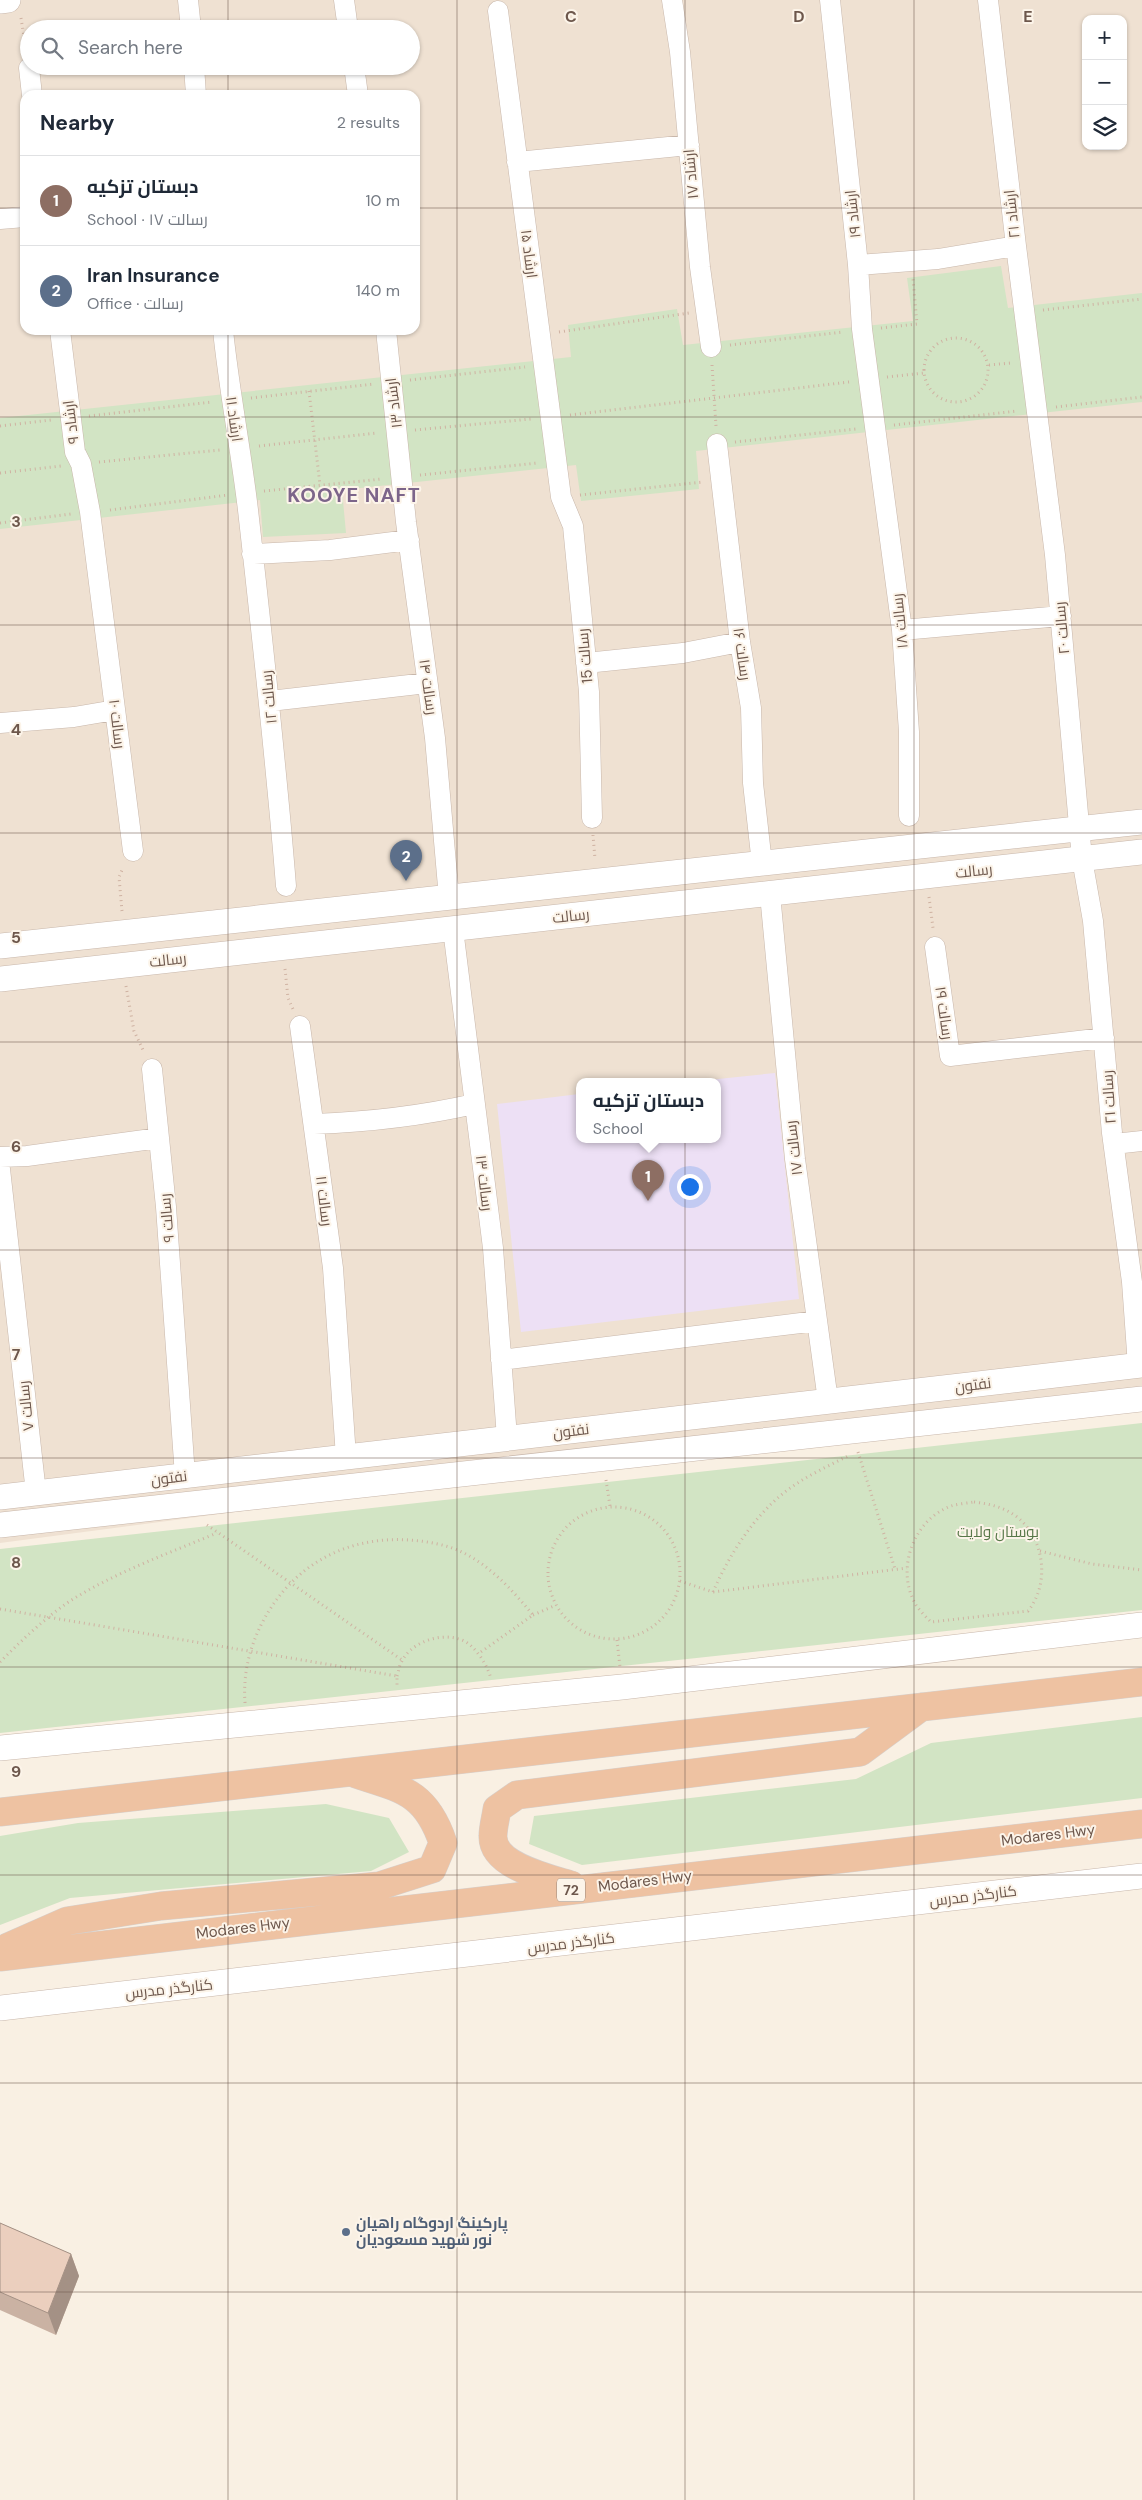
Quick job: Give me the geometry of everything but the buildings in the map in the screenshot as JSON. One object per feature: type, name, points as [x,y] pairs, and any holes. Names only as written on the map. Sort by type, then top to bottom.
[{"type":"highway","points":[[0,1812],[1142,1682]]},
{"type":"highway","points":[[581,1889],[529,1872],[502,1858],[492,1838],[497,1808],[517,1794],[860,1752],[922,1706]]},
{"type":"highway","points":[[0,1950],[67,1921],[161,1906],[379,1886],[432,1869],[443,1843],[437,1827],[424,1808],[407,1791],[347,1771]]},
{"type":"highway","name":"Modares Hwy","points":[[0,1957],[581,1889],[1136,1827]]},
{"type":"street","points":[[188,0],[190,20]]},
{"type":"street","points":[[344,0],[347,20]]},
{"type":"street","name":"ارشاد ۱۷","points":[[672,0],[689,145],[700,267],[711,347]]},
{"type":"street","name":"ارشاد ۱۹","points":[[830,0],[858,265],[862,330],[874,428]]},
{"type":"street","name":"ارشاد ۲۱","points":[[988,0],[1016,246],[1040,418]]},
{"type":"street","name":"ارشاد ۱۵","points":[[498,11],[561,497]]},
{"type":"street","points":[[30,75],[31,90]]},
{"type":"street","points":[[195,75],[196,90]]},
{"type":"street","points":[[355,75],[357,90]]},
{"type":"street","points":[[517,162],[689,145]]},
{"type":"street","points":[[0,218],[20,217]]},
{"type":"street","points":[[858,265],[911,261],[1016,246]]},
{"type":"street","name":"ارشاد ۹","points":[[61,335],[75,452],[81,464],[90,512]]},
{"type":"street","name":"ارشاد ۱۱","points":[[224,335],[231,400],[247,500]]},
{"type":"street","name":"ارشاد ۱۳","points":[[386,335],[401,477]]},
{"type":"street","name":"رسالت ٢٠","points":[[1040,418],[1061,616],[1080,829]]},
{"type":"street","name":"رسالت ۱۸","points":[[874,428],[902,630],[909,732],[910,816]]},
{"type":"street","name":"رسالت ۱۶","points":[[717,444],[740,642],[750,708],[753,783],[762,864]]},
{"type":"street","name":"رسالت ۱۴","points":[[401,477],[435,738],[449,898]]},
{"type":"street","name":"رسالت 15","points":[[561,497],[573,526],[586,663],[592,818]]},
{"type":"street","name":"رسالت ۱۲","points":[[247,500],[270,701],[286,886]]},
{"type":"street","name":"رسالت ۱۰","points":[[90,512],[133,851]]},
{"type":"street","points":[[252,554],[330,550],[409,540]]},
{"type":"street","points":[[902,630],[1061,616]]},
{"type":"street","points":[[586,663],[683,653],[740,642]]},
{"type":"street","points":[[270,701],[427,683]]},
{"type":"street","points":[[0,723],[74,717],[115,710]]},
{"type":"street","name":"رسالت","points":[[0,946],[1142,822]]},
{"type":"street","name":"رسالت ۲۱","points":[[1080,829],[1082,859],[1093,921],[1114,1144],[1132,1282],[1140,1365]]},
{"type":"street","name":"رسالت","points":[[0,979],[1142,852]]},
{"type":"street","points":[[812,859],[815,889]]},
{"type":"street","name":"رسالت ۱۷","points":[[770,894],[794,1159],[828,1401]]},
{"type":"street","points":[[449,898],[453,929]]},
{"type":"street","name":"رسالت ۱۳","points":[[453,929],[493,1248],[507,1438]]},
{"type":"street","name":"رسالت ۱۹","points":[[935,947],[950,1056],[1104,1038]]},
{"type":"street","name":"رسالت ۱۱","points":[[300,1026],[332,1268],[346,1457]]},
{"type":"street","name":"رسالت ۹","points":[[152,1068],[166,1206],[185,1476]]},
{"type":"street","points":[[314,1124],[367,1122],[426,1115],[474,1104]]},
{"type":"street","points":[[0,1157],[27,1156],[159,1138]]},
{"type":"street","points":[[1114,1144],[1142,1141]]},
{"type":"street","name":"رسالت ۷","points":[[0,1169],[36,1493]]},
{"type":"street","points":[[501,1360],[817,1321]]},
{"type":"street","name":"نفتون","points":[[0,1497],[1140,1365]]},
{"type":"street","name":"نفتون","points":[[0,1525],[1142,1399]]},
{"type":"street","points":[[656,1421],[660,1452]]},
{"type":"street","points":[[115,1484],[117,1512]]},
{"type":"street","points":[[0,1748],[622,1687],[1142,1625]]},
{"type":"street","name":"کنارگذر مدرس","points":[[0,2008],[1142,1876]]},
{"type":"path","points":[[9,4],[20,39]]},
{"type":"path","points":[[911,261],[917,324],[711,347],[717,444],[874,428],[1040,418],[1142,397]]},
{"type":"path","points":[[1025,312],[1142,299]]},
{"type":"path","points":[[539,335],[706,310]]},
{"type":"path","points":[[955,337],[970,340],[983,350],[989,365],[988,381],[979,394],[965,402],[949,403],[935,396],[926,383],[924,373],[923,368],[928,352],[940,342],[955,337]]},
{"type":"path","points":[[0,426],[543,365]]},
{"type":"path","points":[[0,473],[397,431],[550,418],[924,373]]},
{"type":"path","points":[[309,391],[320,486]]},
{"type":"path","points":[[0,523],[90,512],[247,500],[320,486],[556,461]]},
{"type":"path","points":[[561,497],[721,480]]},
{"type":"path","points":[[592,818],[596,882]]},
{"type":"path","points":[[124,934],[119,877],[133,851]]},
{"type":"path","points":[[927,876],[935,947]]},
{"type":"path","points":[[282,948],[288,998],[300,1026]]},
{"type":"path","points":[[123,965],[134,1031],[152,1068]]},
{"type":"path","points":[[713,1592],[724,1566],[747,1532],[770,1506],[796,1485],[858,1450],[895,1569]]},
{"type":"path","points":[[974,1502],[997,1506],[1018,1517],[1033,1535],[1039,1551],[1042,1581],[1034,1603],[1028,1611],[931,1622],[916,1605],[907,1582],[907,1568],[907,1559],[915,1536],[930,1518],[951,1506],[974,1502]]},
{"type":"path","points":[[201,1503],[203,1522],[217,1533],[402,1660]]},
{"type":"path","points":[[610,1506],[633,1509],[653,1519],[670,1536],[679,1558],[680,1580],[673,1603],[659,1621],[640,1634],[618,1640],[594,1637],[574,1627],[556,1605],[548,1589],[547,1566],[554,1543],[568,1525],[587,1512],[610,1506]]},
{"type":"path","points":[[0,1662],[69,1602],[118,1574],[217,1533]]},
{"type":"path","points":[[247,1724],[244,1690],[250,1651],[271,1606],[289,1582],[309,1566],[340,1550],[373,1541],[402,1539],[443,1545],[474,1559],[502,1579],[533,1615]]},
{"type":"path","points":[[1039,1551],[1092,1564],[1142,1570]]},
{"type":"path","points":[[680,1580],[713,1592],[907,1568]]},
{"type":"path","points":[[478,1654],[533,1615],[556,1605]]},
{"type":"path","points":[[0,1610],[397,1676]]},
{"type":"path","points":[[397,1709],[397,1676],[402,1660],[419,1643],[443,1637],[464,1641],[478,1654],[488,1669],[496,1699]]},
{"type":"shaded area","points":[[0,0],[1142,0],[1142,1393],[0,1543]]},
{"type":"shaded area","points":[[775,1073],[799,1299],[521,1332],[497,1104],[576,1094],[576,1143],[721,1143],[721,1079]]},
{"type":"green space","points":[[1001,266],[1008,308],[1142,293],[1142,402],[696,451],[699,489],[581,501],[576,465],[342,490],[346,533],[263,537],[260,500],[0,529],[0,418],[571,357],[568,325],[677,309],[683,345],[913,321],[907,278]]},
{"type":"green space","name":"بوستان ولایت","points":[[1142,1423],[1142,1610],[0,1733],[0,1549]]},
{"type":"green space","points":[[1142,1717],[1142,1798],[582,1865],[529,1844],[534,1816],[856,1779],[931,1743]]},
{"type":"green space","points":[[326,1804],[389,1818],[409,1852],[371,1871],[70,1898],[0,1925],[0,1836],[78,1823]]},
{"type":"place","name":"Iran Insurance","points":[[406,881]]},
{"type":"place","name":"دبستان تزکیه","points":[[648,1201]]},
{"type":"place","name":"پارکینگ اردوگاه راهیان نور شهید مسعودیان","points":[[346,2232]]},
{"type":"district","name":"KOOYE NAFT","points":[[354,495]]}]
